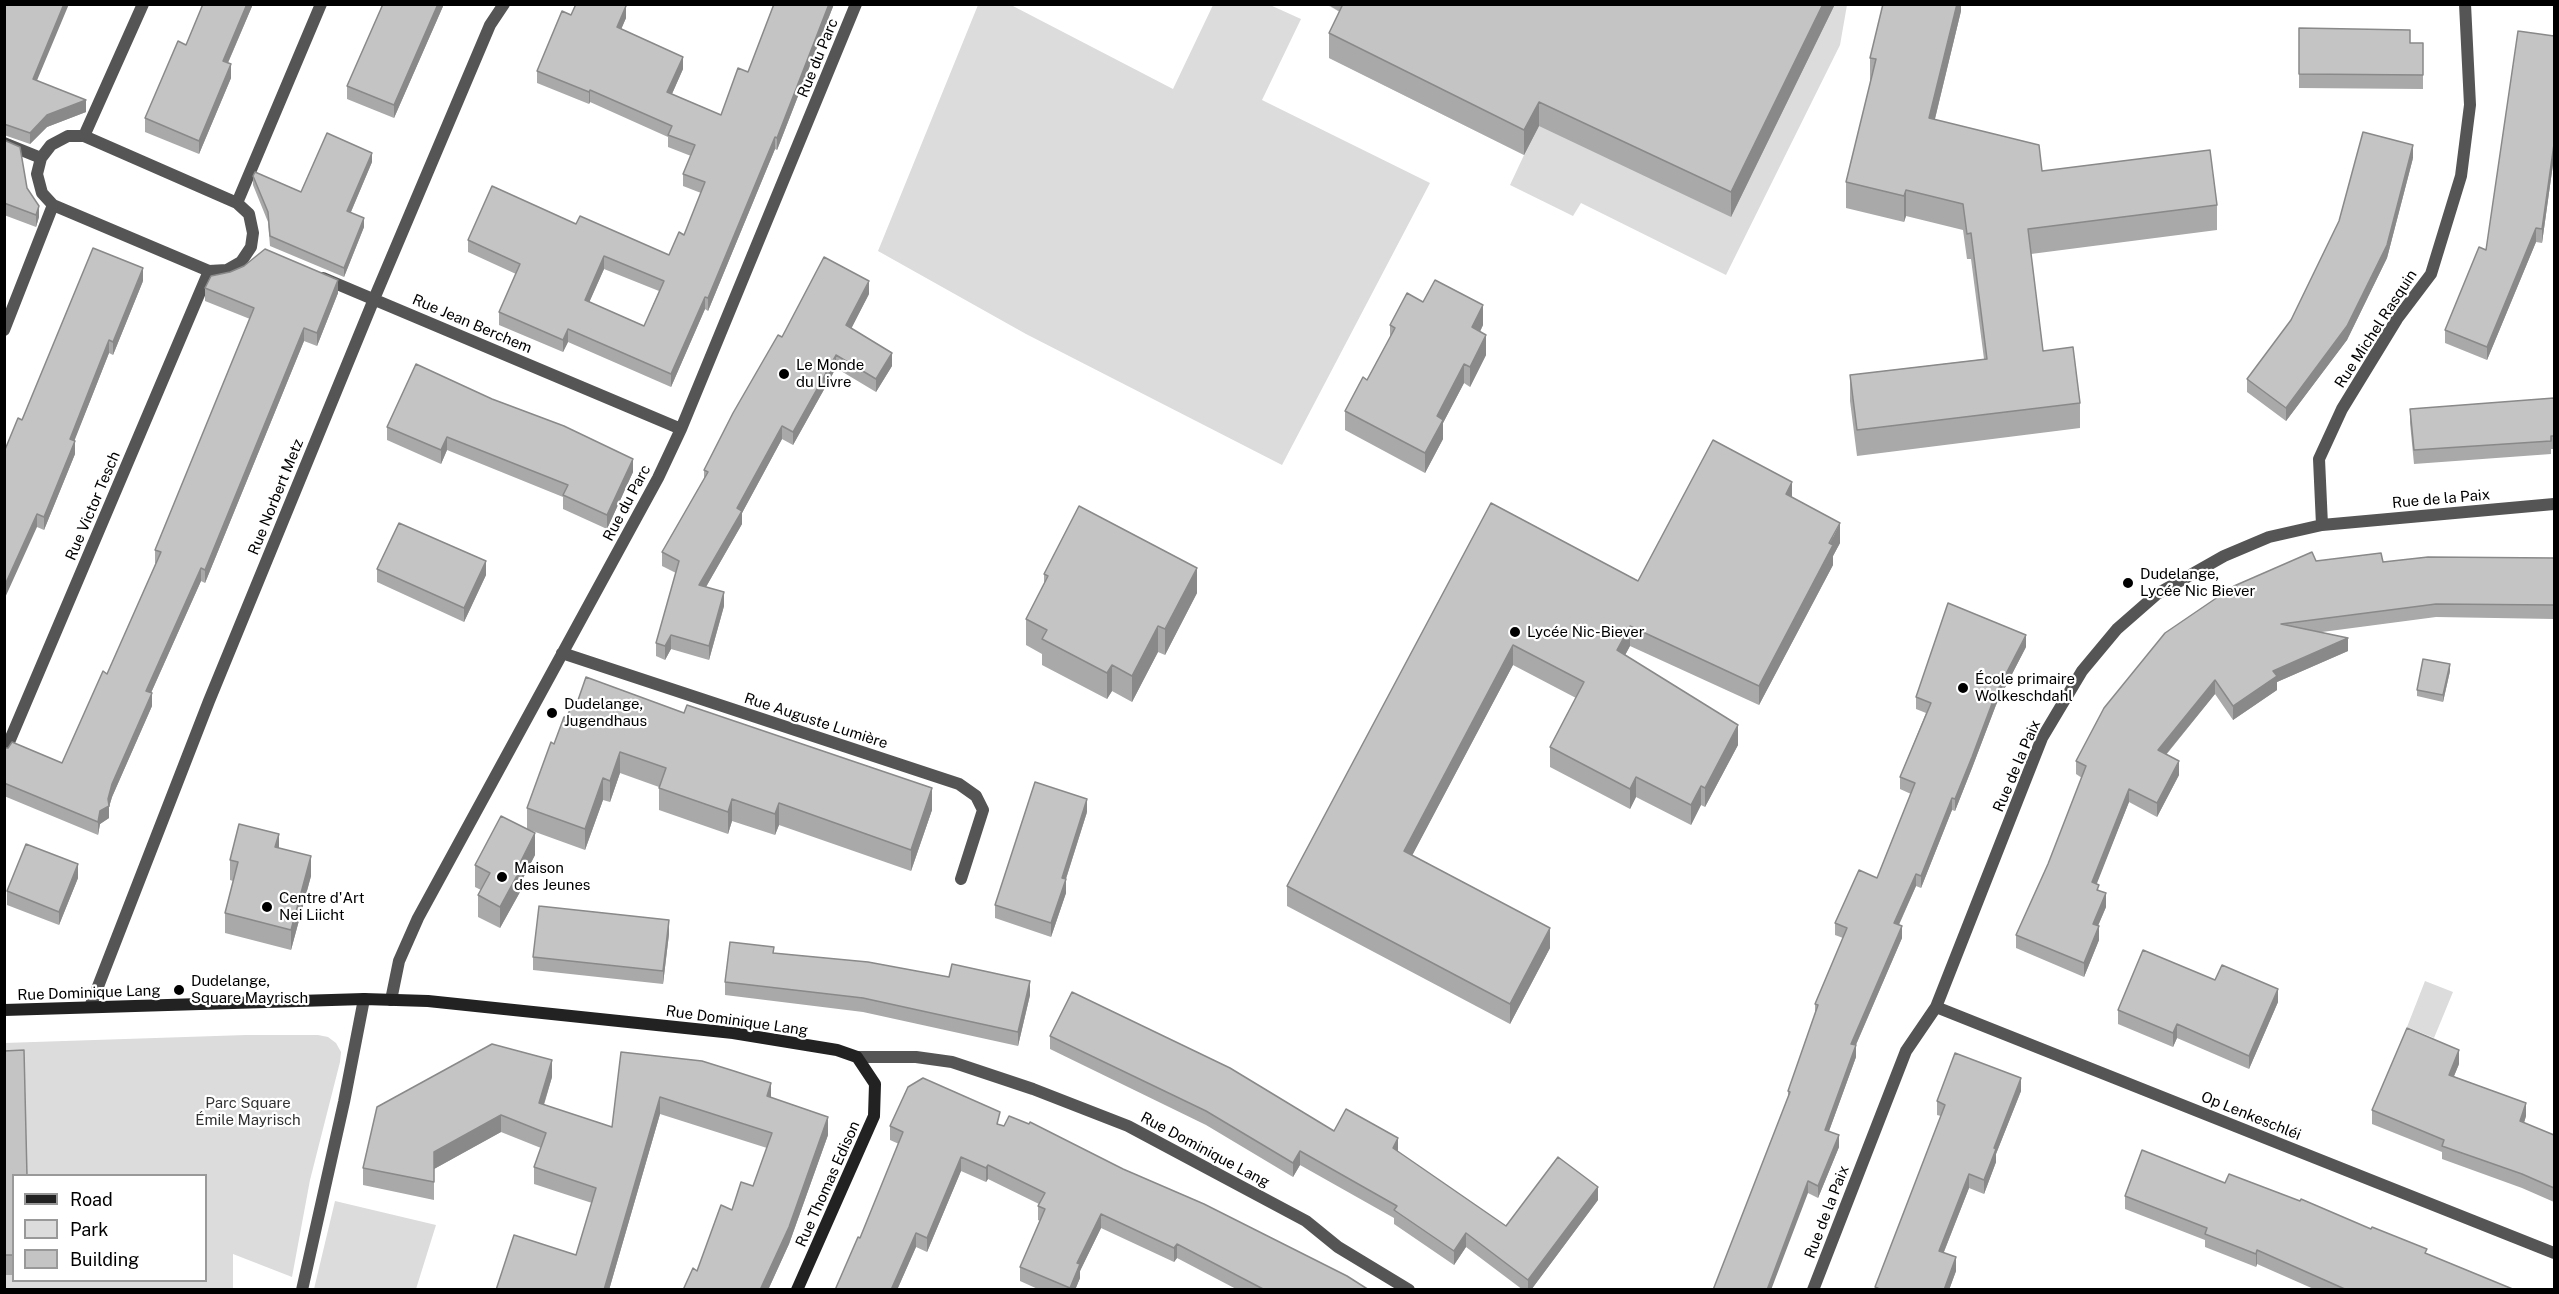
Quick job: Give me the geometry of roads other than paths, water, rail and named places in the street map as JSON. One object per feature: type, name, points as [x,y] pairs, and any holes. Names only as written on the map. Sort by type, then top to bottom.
[{"type":"main road","name":"Rue Dominique Lang","points":[[4,1010],[364,999],[465,1004],[733,1033],[837,1050],[857,1057]]},
{"type":"main road","name":"Rue Thomas Edison","points":[[797,1290],[874,1116],[875,1084],[857,1057]]},
{"type":"street","points":[[84,136],[143,4]]},
{"type":"street","points":[[237,203],[321,4]]},
{"type":"street","name":"Rue Norbert Metz","points":[[90,1007],[209,701],[374,299],[490,25],[504,4]]},
{"type":"street","name":"Rue du Parc","points":[[391,1000],[399,961],[418,918],[658,478],[681,429],[856,4]]},
{"type":"street","name":"Rue Michel Rasquin","points":[[2322,525],[2319,459],[2342,409],[2397,320],[2431,274],[2461,176],[2470,105],[2465,4]]},
{"type":"street","points":[[68,136],[84,136],[237,203],[249,214],[256,249],[227,270],[209,271],[53,205],[42,193],[37,174],[41,158],[51,145],[68,136]]},
{"type":"street","points":[[4,143],[41,158]]},
{"type":"street","points":[[4,330],[53,205]]},
{"type":"street","name":"Rue Victor Tesch","points":[[4,754],[209,271]]},
{"type":"street","name":"Rue Jean Berchem","points":[[312,273],[681,429]]},
{"type":"street","name":"Rue de la Paix","points":[[1813,1290],[1906,1052],[1936,1007],[2042,738],[2082,671],[2117,629],[2157,594],[2269,537],[2322,525],[2554,504]]},
{"type":"street","name":"Rue Auguste Lumière","points":[[562,653],[959,784],[976,796],[983,810],[961,879]]},
{"type":"street","points":[[302,1290],[344,1102],[364,999]]},
{"type":"street","name":"Op Lenkeschléi","points":[[1936,1007],[2554,1253]]},
{"type":"street","name":"Rue Dominique Lang","points":[[857,1057],[916,1057],[952,1062],[1033,1089],[1128,1126],[1306,1221],[1338,1247],[1409,1290]]},
{"type":"place","name":"Le Monde du Livre","points":[[784,374]]},
{"type":"place","name":"Dudelange, Lycée Nic Biever","points":[[2128,583]]},
{"type":"place","name":"Lycée Nic-Biever","points":[[1515,632]]},
{"type":"place","name":"École primaire Wolkeschdahl","points":[[1963,688]]},
{"type":"place","name":"Dudelange, Jugendhaus","points":[[552,713]]},
{"type":"place","name":"Maison des Jeunes","points":[[502,877]]},
{"type":"place","name":"Centre d'Art Nei Liicht","points":[[267,907]]},
{"type":"place","name":"Dudelange, Square Mayrisch","points":[[179,990]]},
{"type":"park label","name":"Parc Square Émile Mayrisch","points":[[248,1112]]}]
